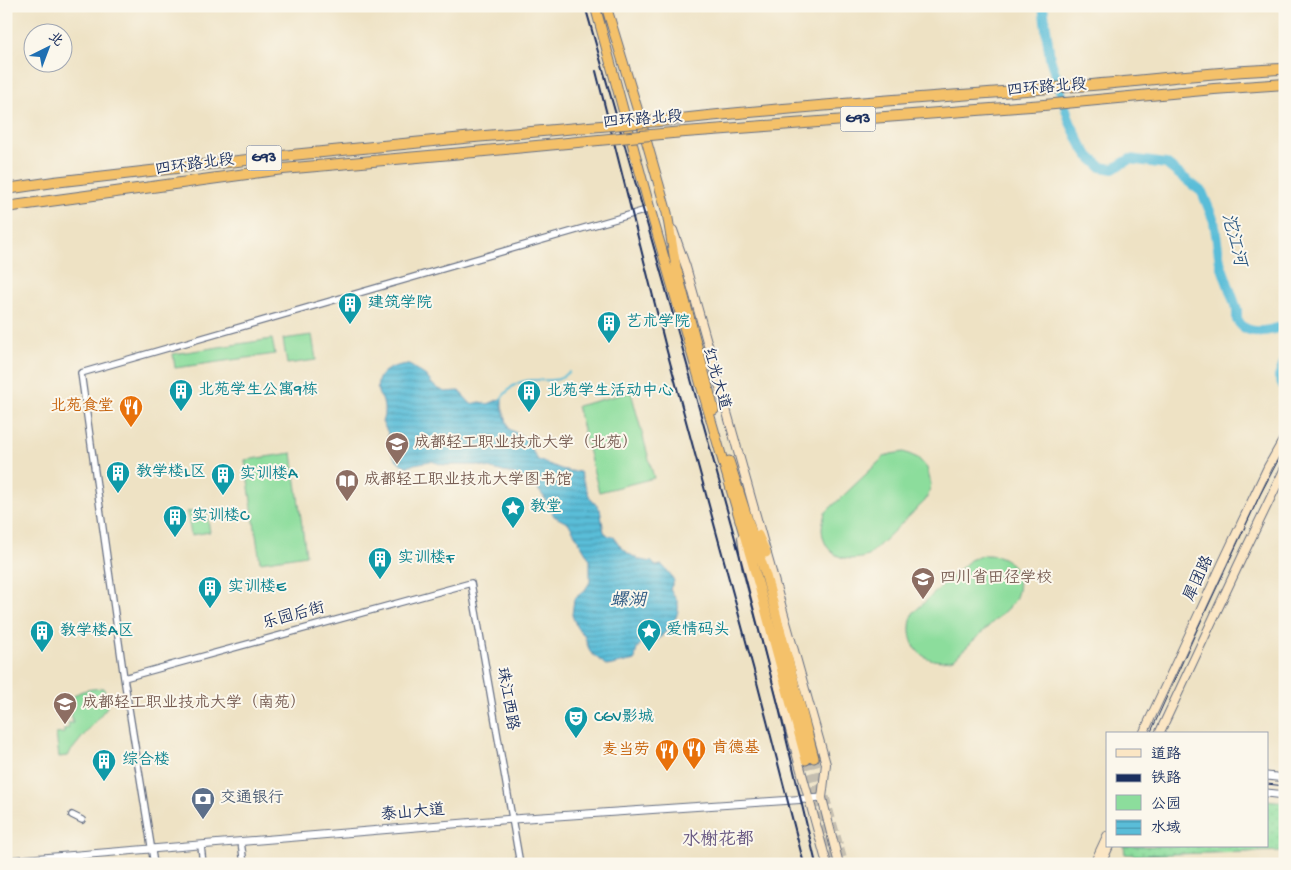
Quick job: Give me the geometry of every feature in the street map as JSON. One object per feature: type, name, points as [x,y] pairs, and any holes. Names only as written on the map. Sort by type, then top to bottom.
[{"type":"highway","name":"红光大道","points":[[594,6],[650,210],[810,759],[766,576],[723,443],[676,267],[667,213],[606,6]]},
{"type":"highway","name":"四环路北段","points":[[6,189],[282,156],[750,111],[1078,86],[1244,70],[1285,69]]},
{"type":"highway","name":"四环路北段","points":[[6,207],[283,169],[672,133],[1044,105],[1285,84]]},
{"type":"highway","points":[[739,491],[766,553]]},
{"type":"main road","points":[[667,213],[686,267],[826,764],[822,798],[840,864]]},
{"type":"main road","name":"犀团路","points":[[1144,732],[1268,467],[1285,437]]},
{"type":"main road","name":"犀团路","points":[[1160,732],[1285,468]]},
{"type":"main road","points":[[736,506],[746,566],[827,864]]},
{"type":"main road","points":[[1094,864],[1106,838]]},
{"type":"main road","points":[[1101,864],[1108,848]]},
{"type":"street","points":[[154,864],[124,678],[81,373],[650,210]]},
{"type":"street","name":"乐园后街","points":[[124,678],[471,583]]},
{"type":"street","name":"珠江西路","points":[[471,583],[520,864]]},
{"type":"street","points":[[1268,776],[1285,778]]},
{"type":"street","points":[[1268,793],[1285,794]]},
{"type":"street","name":"泰山大道","points":[[6,861],[513,819],[822,798]]},
{"type":"street","points":[[72,815],[82,820]]},
{"type":"street","points":[[241,842],[244,864]]},
{"type":"street","points":[[201,846],[204,864]]},
{"type":"green space","points":[[312,335],[316,360],[287,364],[283,339]]},
{"type":"green space","points":[[272,339],[275,354],[175,368],[173,354]]},
{"type":"green space","points":[[631,392],[654,478],[599,492],[577,406]]},
{"type":"green space","points":[[904,452],[918,458],[927,468],[931,484],[925,501],[868,556],[851,559],[844,558],[831,551],[823,538],[822,527],[825,513],[884,457]]},
{"type":"green space","points":[[292,453],[306,555],[260,562],[245,460]]},
{"type":"green space","points":[[206,509],[210,532],[191,535],[187,512]]},
{"type":"green space","points":[[983,555],[998,556],[1011,564],[1018,577],[1019,584],[1016,598],[954,659],[933,660],[924,656],[917,651],[910,634],[913,613],[970,560]]},
{"type":"green space","points":[[104,688],[107,707],[67,756],[59,757],[56,734],[64,733],[64,729],[69,728],[68,723],[73,723],[70,707],[73,698],[76,694],[85,690]]},
{"type":"green space","points":[[1268,800],[1285,802],[1285,851],[1125,854],[1124,848],[1268,848]]},
{"type":"water","name":"螺湖","points":[[408,364],[426,376],[439,389],[445,392],[459,391],[471,404],[480,402],[488,404],[502,398],[502,406],[509,429],[524,437],[538,460],[561,469],[580,472],[590,498],[600,509],[604,532],[614,537],[629,554],[640,560],[652,562],[656,566],[662,565],[671,575],[674,581],[670,589],[677,600],[677,615],[658,640],[648,640],[641,643],[635,660],[607,666],[590,652],[584,635],[577,628],[572,615],[574,599],[585,590],[590,582],[590,560],[569,524],[554,516],[544,497],[532,482],[512,474],[476,465],[444,465],[431,461],[408,467],[395,458],[387,444],[388,433],[382,422],[384,405],[378,393],[377,385],[385,371],[396,366]]},
{"type":"waterway","name":"沱江河","points":[[1043,6],[1050,58],[1070,122],[1088,155],[1101,167],[1113,169],[1130,159],[1166,164],[1202,192],[1214,221],[1220,262],[1237,310],[1237,320],[1244,327],[1254,331],[1265,331],[1285,326]]},
{"type":"waterway","name":"沱江河","points":[[1285,361],[1279,377],[1285,387]]},
{"type":"waterway","points":[[501,399],[508,390],[521,382],[556,380],[569,372]]},
{"type":"tunnel","points":[[814,758],[844,864]]},
{"type":"tunnel","points":[[806,760],[835,864]]},
{"type":"tram line","points":[[1151,732],[1260,495],[1285,447]]},
{"type":"tram line","points":[[1268,784],[1285,786]]},
{"type":"railway","points":[[585,6],[739,553],[778,704],[816,864]]},
{"type":"railway","points":[[596,71],[665,344],[753,667],[804,864]]},
{"type":"place","name":"建筑学院","points":[[350,325]]},
{"type":"place","name":"艺术学院","points":[[609,344]]},
{"type":"place","name":"北苑学生公寓9栋","points":[[181,412]]},
{"type":"place","name":"北苑学生活动中心","points":[[529,413]]},
{"type":"place","name":"北苑食堂","points":[[131,428]]},
{"type":"place","name":"成都轻工职业技术大学（北苑）","points":[[397,465]]},
{"type":"place","name":"教学楼L区","points":[[118,494]]},
{"type":"place","name":"实训楼A","points":[[223,496]]},
{"type":"place","name":"成都轻工职业技术大学图书馆","points":[[347,502]]},
{"type":"place","name":"教堂","points":[[513,529]]},
{"type":"place","name":"实训楼C","points":[[175,538]]},
{"type":"place","name":"实训楼F","points":[[380,580]]},
{"type":"place","name":"四川省田径学校","points":[[923,600]]},
{"type":"place","name":"实训楼E","points":[[210,609]]},
{"type":"place","name":"爱情码头","points":[[649,652]]},
{"type":"place","name":"教学楼A区","points":[[42,653]]},
{"type":"place","name":"成都轻工职业技术大学（南苑）","points":[[65,725]]},
{"type":"place","name":"CGV影城","points":[[576,739]]},
{"type":"place","name":"肯德基","points":[[694,770]]},
{"type":"place","name":"麦当劳","points":[[667,772]]},
{"type":"place","name":"综合楼","points":[[104,782]]},
{"type":"place","name":"交通银行","points":[[203,820]]},
{"type":"district","name":"水榭花都","points":[[718,840]]}]
